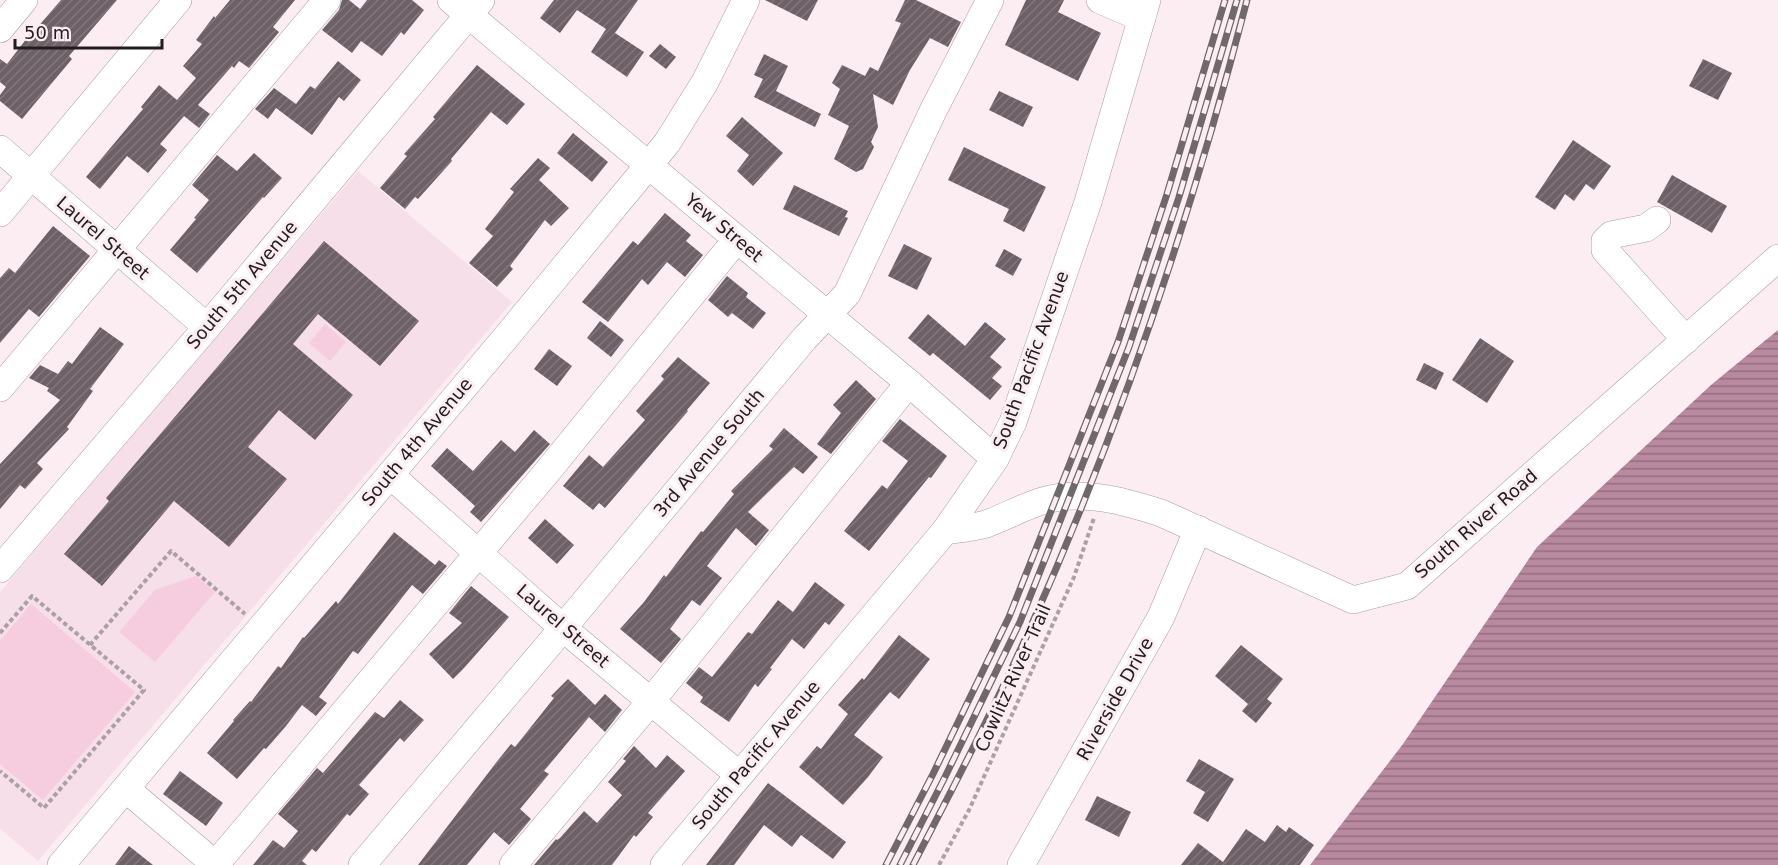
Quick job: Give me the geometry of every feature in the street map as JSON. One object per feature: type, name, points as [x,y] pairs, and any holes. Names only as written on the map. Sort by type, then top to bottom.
[{"type":"street","points":[[0,29],[24,0]]},
{"type":"street","points":[[0,213],[178,0]]},
{"type":"street","points":[[0,388],[327,0]]},
{"type":"street","name":"South 4th Avenue","points":[[61,865],[667,142],[705,82],[746,0]]},
{"type":"street","name":"3rd Avenue South","points":[[362,865],[804,339],[847,294],[933,111],[990,0]]},
{"type":"street","points":[[1101,0],[1144,9]]},
{"type":"street","name":"Yew Street","points":[[467,5],[648,165],[909,383],[995,459]]},
{"type":"street","name":"South 5th Avenue","points":[[0,569],[207,327],[467,5]]},
{"type":"street","name":"South Pacific Avenue","points":[[664,865],[945,531],[995,459],[1013,422],[1088,202],[1144,9]]},
{"type":"street","name":"Laurel Street","points":[[0,149],[207,327]]},
{"type":"street","points":[[1657,220],[1646,228],[1611,235],[1605,241],[1605,250],[1686,340]]},
{"type":"street","points":[[126,789],[215,865],[555,463],[737,239]]},
{"type":"street","name":"South River Road","points":[[945,531],[984,525],[1042,501],[1070,496],[1100,498],[1151,510],[1353,600],[1407,586],[1778,258]]},
{"type":"street","points":[[513,865],[651,702],[909,383]]},
{"type":"street","name":"Laurel Street","points":[[390,475],[563,628],[739,775]]},
{"type":"street","name":"Riverside Drive","points":[[1021,865],[1161,617],[1198,529]]},
{"type":"path","name":"Cowlitz River Trail","points":[[939,865],[969,810],[1074,578],[1100,498]]},
{"type":"path","points":[[90,645],[171,551],[261,627]]},
{"type":"path","points":[[0,633],[32,596],[144,690],[44,808],[0,771]]},
{"type":"shaded area","points":[[358,171],[512,302],[38,861],[0,829],[0,592]]},
{"type":"shaded area","points":[[325,324],[346,342],[330,361],[309,343]]},
{"type":"shaded area","points":[[1778,330],[1778,865],[1310,865],[1403,744],[1537,547],[1711,385]]},
{"type":"shaded area","points":[[196,576],[215,592],[155,662],[119,632],[155,590]]},
{"type":"shaded area","points":[[31,604],[135,692],[43,800],[0,764],[0,641]]},
{"type":"building","points":[[61,0],[117,0],[69,56],[72,59],[22,119],[0,101],[0,95],[6,87],[0,82],[0,59],[7,64],[34,29]]},
{"type":"building","points":[[230,0],[295,0],[273,27],[279,32],[249,68],[239,61],[234,68],[232,66],[198,105],[210,114],[199,128],[184,116],[160,144],[167,150],[148,173],[127,156],[100,189],[86,177],[143,109],[141,107],[159,85],[177,100],[196,78],[183,66],[202,44],[196,40],[214,16],[215,18]]},
{"type":"building","points":[[342,0],[349,0],[360,9],[367,0],[412,0],[424,10],[404,35],[401,32],[382,56],[361,41],[352,53],[322,30],[339,10]]},
{"type":"building","points":[[554,0],[638,0],[615,33],[644,52],[627,77],[591,52],[606,29],[577,10],[560,33],[540,18]]},
{"type":"building","points":[[765,0],[818,0],[807,21]]},
{"type":"building","points":[[905,0],[916,0],[961,22],[948,47],[930,38],[910,70],[893,105],[873,94],[878,127],[871,142],[874,147],[863,169],[856,172],[834,159],[849,126],[828,115],[840,89],[832,83],[842,65],[865,76],[870,67],[878,71],[901,23],[895,21]]},
{"type":"building","points":[[1026,0],[1064,0],[1058,12],[1101,33],[1078,81],[1005,45]]},
{"type":"building","points":[[660,44],[676,57],[666,69],[649,56]]},
{"type":"building","points":[[764,54],[788,66],[776,91],[821,114],[815,127],[754,97],[763,79],[754,75]]},
{"type":"building","points":[[1703,59],[1732,73],[1718,100],[1689,86]]},
{"type":"building","points":[[338,61],[361,80],[344,101],[339,97],[312,135],[276,108],[268,119],[255,109],[274,88],[296,104],[310,86],[315,89]]},
{"type":"building","points":[[477,65],[525,104],[507,125],[491,112],[451,159],[452,161],[418,199],[415,197],[405,209],[380,188],[407,156],[404,154],[435,119],[433,117]]},
{"type":"building","points":[[999,91],[1033,107],[1023,127],[989,110]]},
{"type":"building","points":[[742,117],[783,153],[753,186],[737,171],[749,155],[726,136]]},
{"type":"building","points":[[573,133],[608,162],[592,182],[557,153]]},
{"type":"building","points":[[1573,140],[1611,166],[1594,190],[1586,184],[1574,201],[1565,194],[1555,210],[1535,197]]},
{"type":"building","points":[[964,147],[1046,187],[1024,232],[1003,221],[1009,209],[948,180]]},
{"type":"building","points":[[254,153],[282,178],[197,273],[170,250],[209,200],[192,185],[217,155],[237,171]]},
{"type":"building","points":[[538,158],[550,168],[539,180],[569,208],[551,226],[545,220],[510,266],[513,269],[497,287],[469,263],[493,236],[485,229],[514,192],[510,189]]},
{"type":"building","points":[[1672,175],[1727,206],[1712,233],[1657,202]]},
{"type":"building","points":[[794,185],[848,211],[845,217],[848,218],[839,236],[783,209]]},
{"type":"building","points":[[665,213],[691,235],[686,241],[703,255],[685,277],[667,262],[648,285],[642,279],[608,322],[582,302],[633,241],[638,245]]},
{"type":"building","points":[[53,226],[90,256],[39,317],[29,309],[0,343],[0,278],[9,268],[15,273]]},
{"type":"building","points":[[324,241],[419,321],[380,366],[318,314],[293,344],[353,395],[315,440],[279,410],[248,447],[287,479],[229,547],[174,501],[102,586],[64,554],[109,501],[106,498]]},
{"type":"building","points":[[904,244],[932,258],[917,290],[888,276]]},
{"type":"building","points":[[1004,249],[1022,259],[1013,276],[995,266]]},
{"type":"building","points":[[727,276],[748,293],[746,297],[766,313],[753,329],[732,313],[728,317],[708,300]]},
{"type":"building","points":[[928,314],[965,346],[985,322],[1006,339],[990,357],[1002,367],[992,378],[1002,386],[990,400],[933,353],[930,356],[908,338]]},
{"type":"building","points":[[600,321],[624,340],[611,357],[587,338]]},
{"type":"building","points":[[100,327],[124,344],[90,389],[93,391],[67,427],[69,429],[37,463],[43,469],[25,489],[20,485],[0,509],[0,464],[60,400],[47,391],[49,388],[29,378],[40,365],[58,374],[68,361],[72,364]]},
{"type":"building","points":[[1480,338],[1514,361],[1487,403],[1452,380]]},
{"type":"building","points":[[549,349],[572,366],[557,386],[534,369]]},
{"type":"building","points":[[678,357],[710,383],[605,508],[599,503],[593,510],[563,486],[589,455],[603,467],[645,420],[636,411],[664,379],[661,376]]},
{"type":"building","points":[[1424,363],[1444,373],[1436,390],[1416,380]]},
{"type":"building","points":[[856,380],[876,399],[831,454],[817,444],[841,413],[833,405]]},
{"type":"building","points":[[900,419],[947,456],[869,551],[844,531],[882,485],[887,489],[908,461],[882,441]]},
{"type":"building","points":[[784,428],[818,457],[803,474],[794,467],[748,512],[769,530],[756,546],[736,528],[707,566],[722,578],[700,606],[692,600],[670,629],[681,639],[661,663],[620,629],[734,494],[731,491],[773,449],[769,446]]},
{"type":"building","points":[[534,430],[550,444],[481,522],[470,512],[475,506],[431,466],[447,448],[473,471],[501,440],[515,452]]},
{"type":"building","points":[[545,519],[574,545],[557,564],[528,538]]},
{"type":"building","points":[[394,532],[435,565],[439,560],[447,566],[423,594],[412,585],[358,654],[353,651],[319,697],[327,703],[316,716],[302,705],[266,749],[264,748],[237,779],[207,753],[233,720],[251,702],[278,666],[281,668],[303,637],[336,601],[338,604]]},
{"type":"building","points":[[815,582],[845,605],[829,625],[825,622],[804,649],[792,639],[758,687],[755,684],[729,722],[700,702],[703,697],[686,683],[699,667],[712,677],[748,632],[752,634],[778,600],[793,612]]},
{"type":"building","points":[[471,586],[509,617],[453,679],[429,654],[462,623],[449,613]]},
{"type":"building","points":[[899,635],[930,659],[899,699],[890,692],[854,735],[883,757],[843,805],[799,767],[817,746],[821,749],[848,714],[838,705],[862,678],[864,680]]},
{"type":"building","points":[[1241,645],[1283,679],[1267,699],[1272,703],[1256,723],[1242,711],[1248,704],[1215,676]]},
{"type":"building","points":[[568,679],[595,705],[605,694],[622,710],[605,732],[589,717],[544,771],[549,774],[520,809],[531,819],[509,845],[494,832],[467,865],[418,865],[511,744],[515,747],[554,698],[551,696]]},
{"type":"building","points":[[400,700],[424,720],[404,742],[400,738],[359,785],[369,794],[350,816],[347,814],[316,852],[312,849],[302,861],[307,865],[253,865],[273,840],[284,848],[298,831],[278,814],[317,768],[323,773],[375,712],[384,718]]},
{"type":"building","points":[[634,746],[656,768],[667,755],[685,771],[648,813],[653,817],[636,837],[634,835],[612,865],[534,865],[584,811],[597,823],[622,795],[608,782],[626,761],[623,759]]},
{"type":"building","points":[[1199,759],[1234,779],[1208,822],[1193,813],[1205,792],[1186,781]]},
{"type":"building","points":[[180,771],[223,803],[206,826],[163,794]]},
{"type":"building","points":[[768,783],[846,842],[833,859],[801,835],[792,847],[764,825],[734,865],[706,865]]},
{"type":"building","points":[[1097,796],[1131,812],[1119,837],[1085,820]]},
{"type":"building","points":[[1277,825],[1286,832],[1289,827],[1314,845],[1300,865],[1181,865],[1198,843],[1223,862],[1246,829],[1265,842]]},
{"type":"building","points":[[129,846],[153,865],[115,865]]},
{"type":"railway","points":[[886,865],[1009,617],[1118,342],[1167,194],[1225,0]]},
{"type":"railway","points":[[900,865],[1020,622],[1129,347],[1179,197],[1237,0]]},
{"type":"railway","points":[[913,865],[1017,656],[1095,473],[1152,318],[1178,239],[1203,160],[1247,0]]}]
